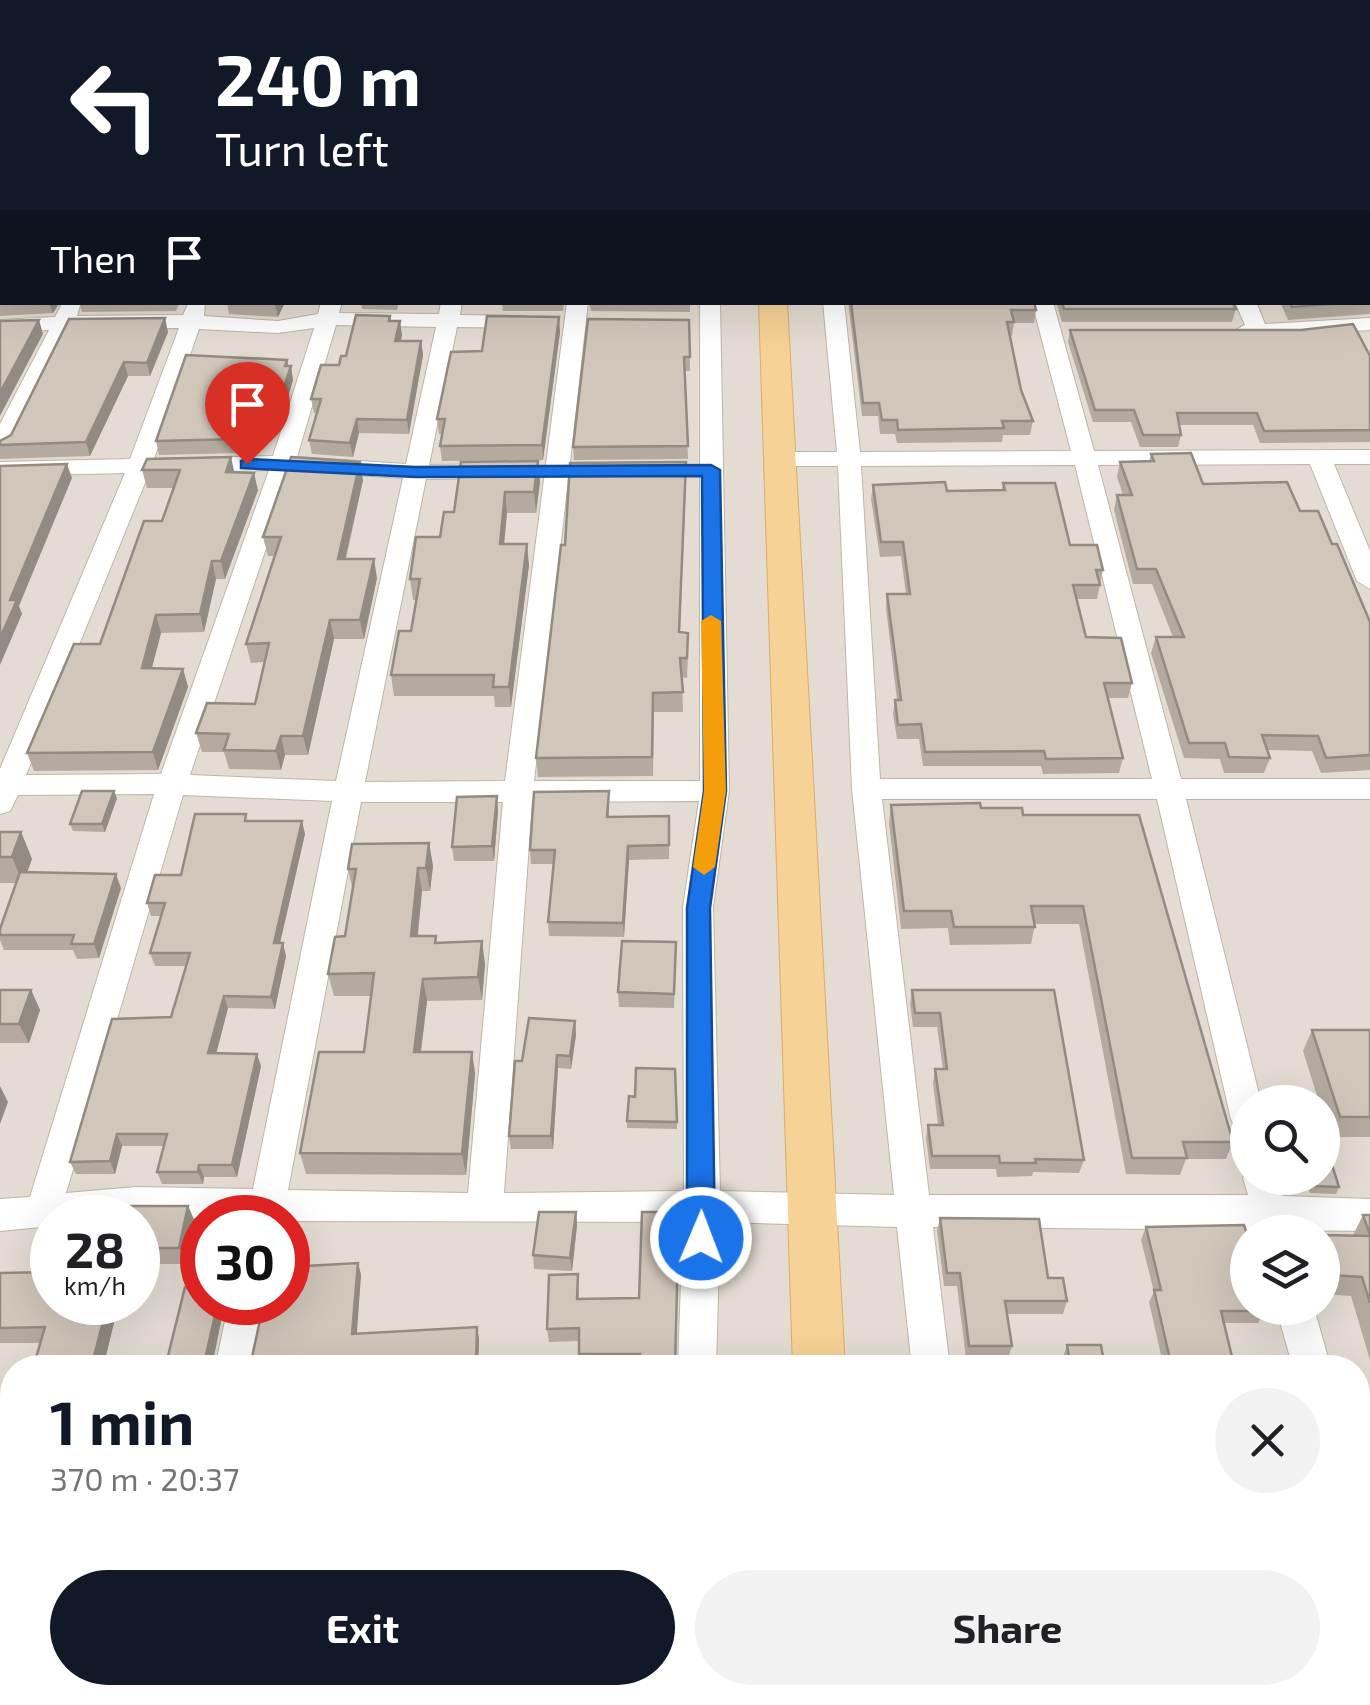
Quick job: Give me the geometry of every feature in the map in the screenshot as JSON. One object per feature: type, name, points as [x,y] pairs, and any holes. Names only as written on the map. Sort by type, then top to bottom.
[{"type":"main road","points":[[773,305],[818,1355]]},
{"type":"street","points":[[833,305],[849,460],[866,789],[930,1355]]},
{"type":"street","points":[[1044,305],[1060,332],[1086,458],[1240,1085]]},
{"type":"street","points":[[1246,305],[1258,332]]},
{"type":"street","points":[[0,447],[69,311]]},
{"type":"street","points":[[0,326],[69,311],[195,311],[278,326],[330,311],[569,318],[569,471],[518,791],[485,1209]]},
{"type":"street","points":[[195,311],[139,468],[4,794],[172,784],[348,792],[715,791]]},
{"type":"street","points":[[48,1195],[172,784],[283,464],[330,311]]},
{"type":"street","points":[[269,1195],[348,792],[451,312]]},
{"type":"street","points":[[697,1355],[702,1206],[698,908],[715,791],[702,470],[705,316]]},
{"type":"street","points":[[1222,332],[1370,324]]},
{"type":"street","points":[[1319,457],[1370,581]]},
{"type":"street","points":[[780,460],[1370,457]]},
{"type":"street","points":[[0,468],[283,464],[415,472],[569,471]]},
{"type":"street","points":[[0,726],[31,726]]},
{"type":"street","points":[[866,789],[1370,789]]},
{"type":"street","points":[[310,1211],[702,1206],[813,1212],[1268,1207],[1370,1215]]},
{"type":"street","points":[[0,1215],[30,1213]]},
{"type":"street","points":[[237,1355],[243,1325]]},
{"type":"street","points":[[1300,1325],[1308,1355]]},
{"type":"shaded area","points":[[0,305],[1370,305],[1370,1355],[0,1355]]},
{"type":"building","points":[[851,305],[1035,305],[1036,310],[1011,310],[1014,322],[1007,322],[1021,390],[1033,421],[1002,421],[1004,428],[898,430],[897,420],[882,420],[879,403],[863,403]]},
{"type":"building","points":[[1063,305],[1234,305],[1236,309],[1064,309]]},
{"type":"building","points":[[356,315],[390,316],[389,321],[400,321],[395,341],[421,341],[407,420],[357,419],[350,443],[309,440],[321,399],[311,399],[321,365],[339,365],[341,356],[346,356]]},
{"type":"building","points":[[487,316],[559,317],[542,445],[440,446],[445,419],[437,419],[451,352],[482,351]]},
{"type":"building","points":[[165,318],[147,363],[124,362],[86,442],[0,445],[11,435],[69,319]]},
{"type":"building","points":[[588,319],[689,320],[690,357],[684,357],[688,446],[573,447]]},
{"type":"building","points":[[39,320],[0,393],[0,321]]},
{"type":"building","points":[[1353,324],[1370,356],[1370,430],[1264,431],[1257,413],[1177,413],[1181,435],[1143,435],[1134,410],[1095,410],[1070,330],[1301,330]]},
{"type":"building","points":[[186,355],[287,360],[285,366],[291,366],[280,399],[252,399],[239,439],[156,441]]},
{"type":"building","points":[[1191,453],[1203,484],[1287,482],[1300,511],[1318,511],[1332,544],[1337,544],[1370,622],[1370,755],[1326,758],[1318,736],[1262,735],[1270,758],[1229,757],[1225,743],[1189,743],[1156,637],[1184,637],[1156,569],[1137,569],[1117,495],[1132,495],[1120,462],[1154,461],[1151,454]]},
{"type":"building","points":[[231,457],[226,472],[254,473],[221,561],[212,561],[200,614],[156,615],[142,668],[183,669],[153,752],[27,753],[74,644],[100,644],[144,521],[162,521],[180,470],[142,470],[147,459]]},
{"type":"building","points":[[291,457],[360,462],[338,559],[374,559],[360,620],[330,620],[303,736],[281,736],[276,751],[224,750],[229,734],[196,733],[207,703],[255,704],[269,643],[246,644],[281,537],[263,537]]},
{"type":"building","points":[[538,461],[534,492],[505,492],[500,544],[527,544],[509,687],[493,687],[494,675],[391,675],[399,631],[411,631],[420,579],[410,579],[416,537],[440,537],[444,512],[454,512],[461,462]]},
{"type":"building","points":[[686,462],[679,632],[688,633],[687,658],[680,658],[683,692],[653,693],[652,757],[536,758],[561,545],[565,545],[570,463]]},
{"type":"building","points":[[67,464],[10,600],[17,600],[0,638],[0,466]]},
{"type":"building","points":[[945,482],[947,491],[1005,490],[1003,483],[1055,483],[1070,545],[1097,545],[1103,570],[1096,570],[1100,585],[1073,585],[1086,637],[1121,638],[1132,683],[1104,683],[1123,758],[1046,759],[1044,751],[925,752],[921,724],[898,725],[895,700],[901,700],[887,594],[910,594],[903,542],[881,542],[873,485]]},
{"type":"building","points":[[82,791],[114,791],[102,824],[70,824]]},
{"type":"building","points":[[609,791],[607,817],[669,816],[669,845],[628,846],[623,923],[548,922],[555,850],[530,850],[534,792]]},
{"type":"building","points":[[497,796],[492,846],[452,847],[457,797]]},
{"type":"building","points":[[980,803],[981,808],[1022,808],[1023,815],[1139,815],[1230,1142],[1183,1142],[1187,1158],[1132,1158],[1083,906],[1031,906],[1035,927],[954,927],[951,911],[904,911],[891,805]]},
{"type":"building","points":[[195,814],[246,814],[245,821],[302,821],[274,943],[283,943],[271,997],[224,996],[208,1053],[257,1054],[232,1165],[199,1165],[198,1172],[157,1172],[167,1134],[117,1134],[110,1161],[70,1162],[112,1019],[171,1017],[190,953],[150,953],[165,903],[147,903],[155,875],[181,875]]},
{"type":"building","points":[[0,832],[21,832],[12,857],[0,857]]},
{"type":"building","points":[[429,843],[426,868],[418,868],[411,936],[436,936],[435,943],[482,941],[478,977],[423,979],[414,1052],[472,1052],[462,1154],[300,1153],[319,1052],[364,1052],[374,973],[328,974],[335,937],[345,936],[356,869],[348,869],[352,844]]},
{"type":"building","points":[[20,872],[116,874],[94,944],[71,944],[74,935],[0,935]]},
{"type":"building","points":[[622,941],[676,942],[674,994],[618,992]]},
{"type":"building","points":[[0,990],[31,990],[19,1024],[0,1024]]},
{"type":"building","points":[[912,990],[1054,990],[1084,1160],[1000,1163],[999,1156],[932,1156],[928,1125],[943,1125],[935,1069],[947,1069],[940,1013],[915,1013]]},
{"type":"building","points":[[529,1018],[575,1021],[570,1056],[557,1055],[551,1136],[509,1136],[515,1061],[522,1061]]},
{"type":"building","points":[[1312,1030],[1370,1030],[1370,1117],[1340,1117],[1340,1085],[1330,1085]]},
{"type":"building","points":[[636,1068],[675,1069],[677,1122],[627,1121],[629,1096],[635,1097]]},
{"type":"building","points":[[160,1206],[180,1206],[179,1248],[160,1248]]},
{"type":"building","points":[[539,1212],[576,1212],[570,1258],[533,1255]]},
{"type":"building","points":[[642,1212],[679,1212],[675,1355],[579,1354],[579,1328],[547,1329],[549,1275],[578,1274],[577,1299],[639,1298]]},
{"type":"building","points":[[1363,1215],[1370,1215],[1370,1235]]},
{"type":"building","points":[[940,1218],[1039,1219],[1048,1278],[1063,1278],[1067,1301],[1005,1301],[1012,1346],[969,1346],[960,1273],[947,1273]]},
{"type":"building","points":[[1230,1225],[1230,1311],[1221,1311],[1232,1355],[1169,1355],[1154,1290],[1161,1290],[1146,1227]]},
{"type":"building","points":[[1340,1235],[1370,1236],[1370,1303],[1362,1277],[1340,1276]]},
{"type":"building","points":[[358,1263],[352,1334],[477,1327],[476,1355],[252,1355],[259,1325],[310,1325],[310,1266]]},
{"type":"building","points":[[30,1272],[30,1325],[102,1325],[94,1355],[37,1355],[45,1327],[0,1328],[0,1273]]},
{"type":"building","points":[[180,1307],[180,1325],[213,1325],[206,1355],[168,1355]]},
{"type":"building","points":[[1067,1345],[1101,1345],[1103,1355],[1069,1355]]},
{"type":"slow traffic","points":[[704,867],[715,791],[711,621]]},
{"type":"route","points":[[247,464],[415,472],[711,470],[715,791],[698,908],[701,1238]]}]
